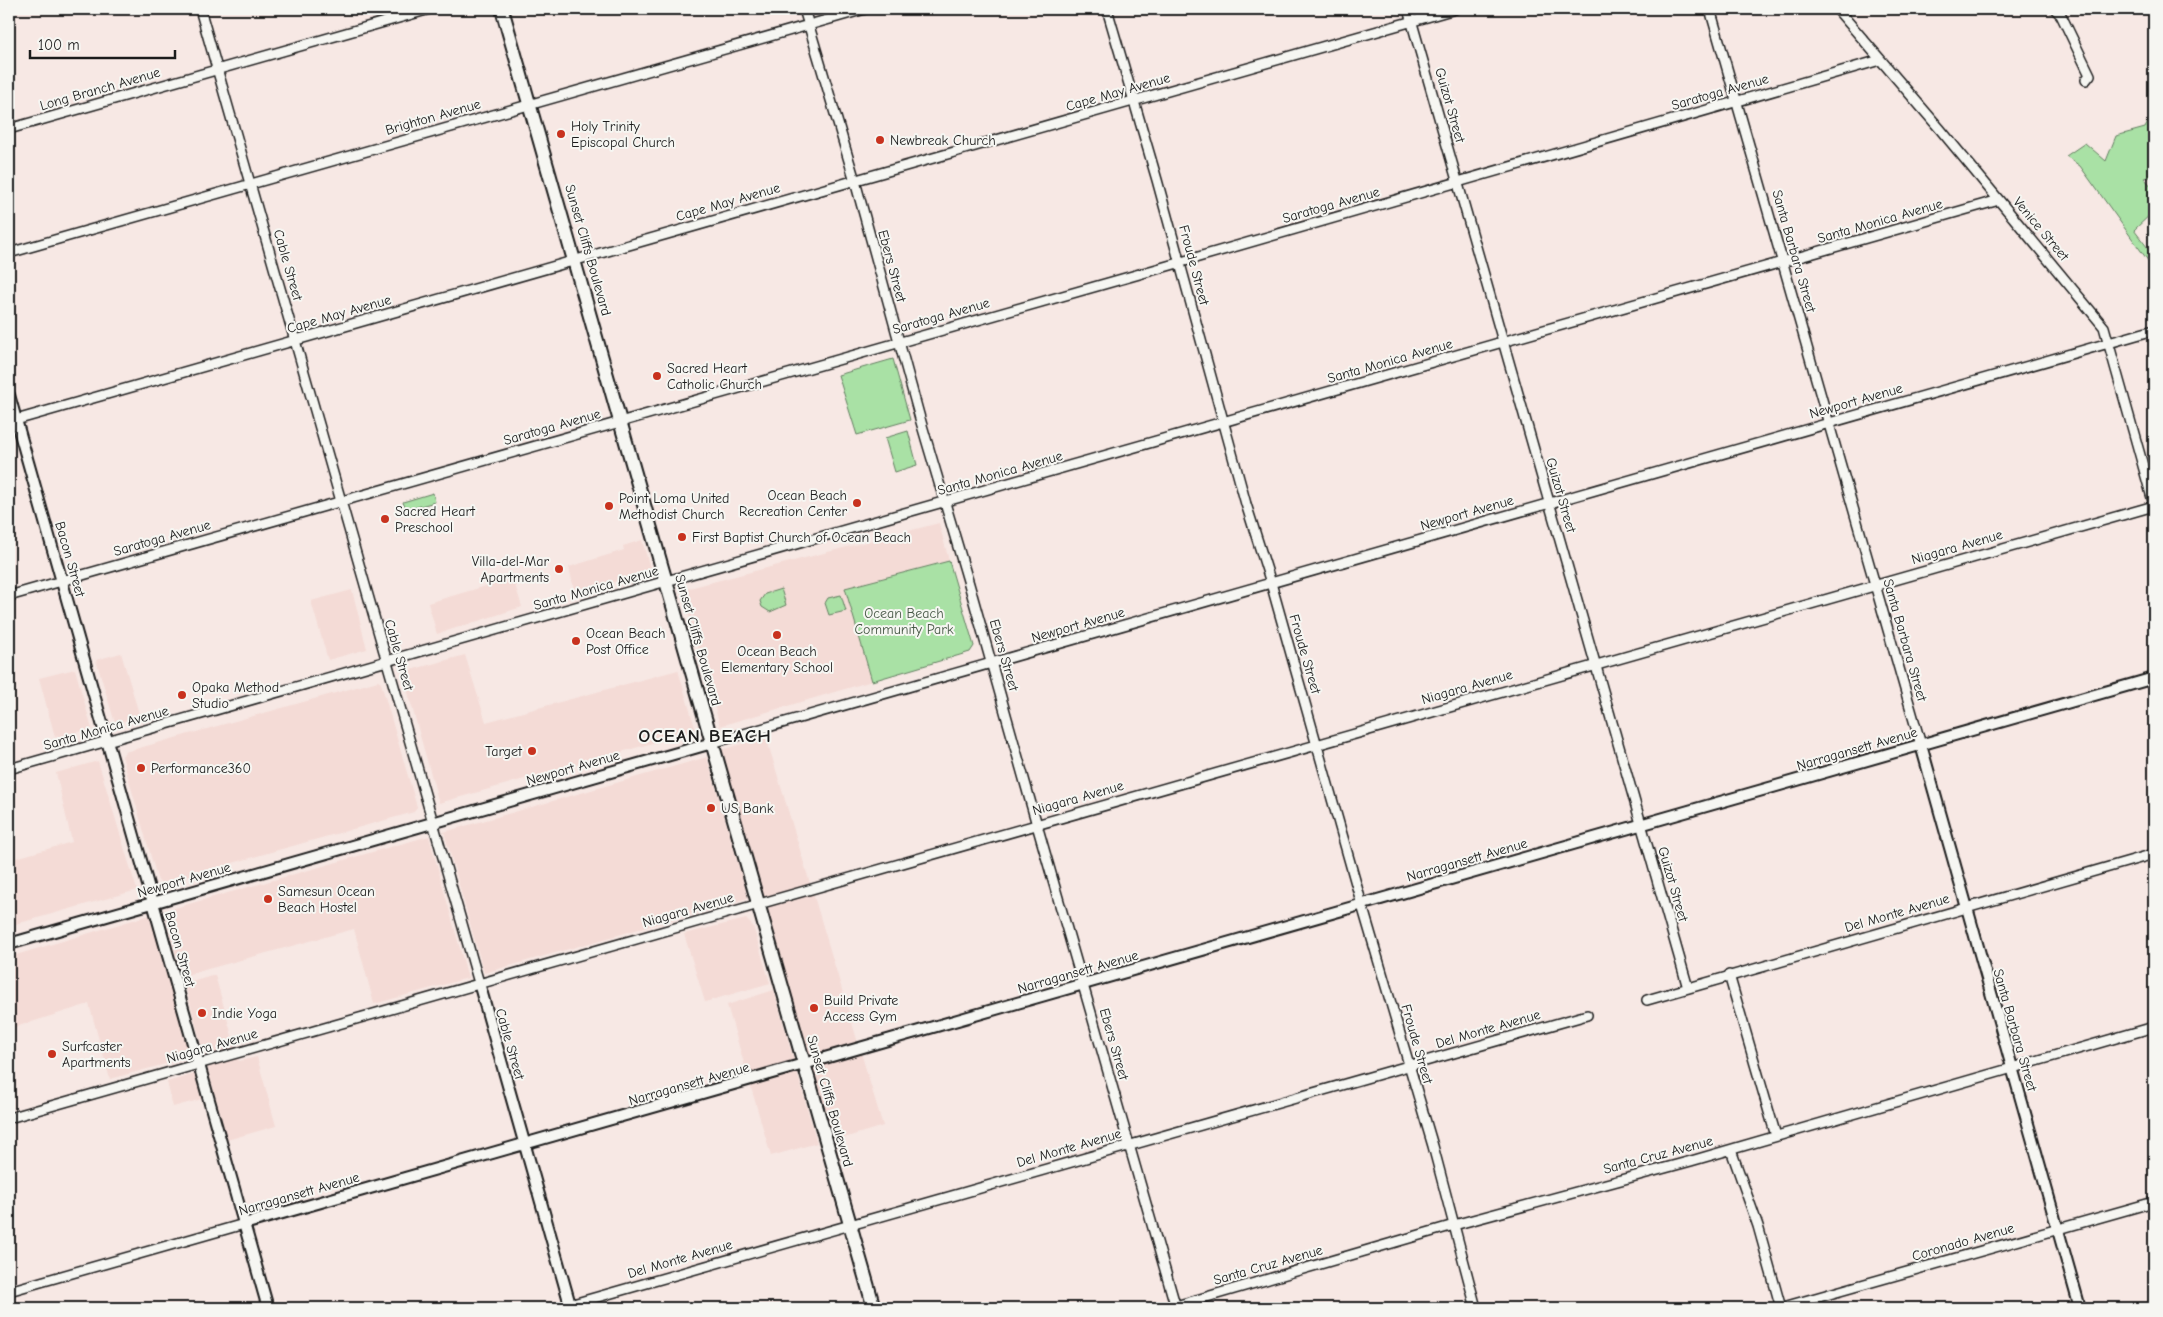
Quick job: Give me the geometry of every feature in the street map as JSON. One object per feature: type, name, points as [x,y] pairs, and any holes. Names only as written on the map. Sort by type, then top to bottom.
[{"type":"main road","name":"Sunset Cliffs Boulevard","points":[[502,9],[874,1308]]},
{"type":"street","name":"Cable Street","points":[[200,9],[570,1307]]},
{"type":"street","name":"Long Branch Avenue","points":[[9,129],[430,9]]},
{"type":"street","name":"Ebers Street","points":[[804,9],[855,181],[898,342],[992,664],[1174,1308]]},
{"type":"street","name":"Brighton Avenue","points":[[9,253],[865,9]]},
{"type":"street","name":"Froude Street","points":[[1106,9],[1408,1067],[1433,1146],[1476,1308]]},
{"type":"street","name":"Guizot Street","points":[[1408,9],[1688,988]]},
{"type":"street","name":"Cape May Avenue","points":[[12,421],[1455,9]]},
{"type":"street","name":"Santa Barbara Street","points":[[1710,9],[1738,101],[2080,1308]]},
{"type":"street","name":"Venice Street","points":[[1836,9],[2104,327],[2154,505]]},
{"type":"street","points":[[2055,9],[2061,15],[2090,75],[2086,80]]},
{"type":"street","name":"Saratoga Avenue","points":[[9,596],[1178,263],[1880,60]]},
{"type":"street","name":"Santa Monica Avenue","points":[[9,769],[1784,263],[1998,200]]},
{"type":"street","name":"Newport Avenue","points":[[9,944],[2154,330]]},
{"type":"street","name":"Bacon Street","points":[[9,395],[12,421],[62,581],[268,1308]]},
{"type":"street","name":"Niagara Avenue","points":[[9,1118],[2154,505]]},
{"type":"street","name":"Narragansett Avenue","points":[[9,1291],[2154,678]]},
{"type":"street","name":"Del Monte Avenue","points":[[1648,1000],[1729,975],[2154,854]]},
{"type":"street","points":[[1729,975],[1776,1136]]},
{"type":"street","name":"Del Monte Avenue","points":[[560,1308],[570,1307],[850,1225],[1587,1015]]},
{"type":"street","name":"Santa Cruz Avenue","points":[[1174,1308],[1454,1224],[1731,1150],[2154,1027]]},
{"type":"street","points":[[1731,1150],[1758,1226],[1780,1308]]},
{"type":"street","name":"Coronado Avenue","points":[[1780,1308],[2154,1202]]},
{"type":"shaded area","name":"Ocean Beach Elementary School","points":[[939,523],[949,561],[845,588],[872,681],[720,726],[682,590]]},
{"type":"shaded area","points":[[642,540],[650,568],[649,571],[575,594],[569,567],[624,550],[623,546]]},
{"type":"shaded area","points":[[513,578],[522,607],[437,634],[428,603]]},
{"type":"shaded area","points":[[352,590],[367,649],[328,660],[311,601]]},
{"type":"shaded area","points":[[121,653],[140,717],[115,723],[96,660]]},
{"type":"shaded area","points":[[465,655],[486,722],[678,670],[696,731],[439,803],[403,675],[407,671]]},
{"type":"shaded area","points":[[75,669],[92,729],[55,737],[39,678]]},
{"type":"shaded area","points":[[378,681],[381,683],[417,807],[414,812],[161,883],[158,881],[122,756],[125,752]]},
{"type":"shaded area","points":[[766,737],[883,1126],[834,1141],[721,750]]},
{"type":"shaded area","points":[[707,757],[748,898],[484,973],[444,832]]},
{"type":"shaded area","points":[[98,761],[137,890],[9,926],[9,860],[72,842],[56,773]]},
{"type":"shaded area","points":[[429,836],[468,978],[374,1004],[354,929],[182,976],[164,911]]},
{"type":"shaded area","points":[[150,915],[191,1057],[110,1079],[89,1004],[9,1029],[9,957]]},
{"type":"shaded area","points":[[746,919],[753,926],[770,983],[705,1002],[684,934]]},
{"type":"shaded area","points":[[215,975],[239,1061],[257,1057],[276,1126],[227,1140],[185,984]]},
{"type":"shaded area","points":[[774,990],[817,1143],[771,1156],[727,1005]]},
{"type":"shaded area","points":[[195,1074],[202,1099],[173,1107],[167,1082]]},
{"type":"green space","points":[[2154,111],[2154,176],[2144,178],[2154,189],[2154,211],[2134,230],[2154,256],[2154,269],[2080,166],[2066,156],[2085,143],[2106,161],[2116,136],[2145,128]]},
{"type":"green space","points":[[893,359],[910,420],[857,435],[838,375]]},
{"type":"green space","points":[[908,431],[917,465],[895,472],[885,438]]},
{"type":"green space","points":[[433,493],[435,502],[406,510],[403,502]]},
{"type":"green space","name":"Ocean Beach Community Park","points":[[949,561],[974,646],[970,652],[872,681],[845,588]]},
{"type":"green space","points":[[781,589],[786,605],[770,612],[762,607],[760,601],[765,594]]},
{"type":"green space","points":[[841,595],[846,611],[829,615],[825,603],[828,598]]},
{"type":"place","name":"Holy Trinity Episcopal Church","points":[[561,134]]},
{"type":"place","name":"Newbreak Church","points":[[880,140]]},
{"type":"place","name":"Sacred Heart Catholic Church","points":[[657,376]]},
{"type":"place","name":"Ocean Beach Recreation Center","points":[[857,503]]},
{"type":"place","name":"Point Loma United Methodist Church","points":[[609,506]]},
{"type":"place","name":"Sacred Heart Preschool","points":[[385,519]]},
{"type":"place","name":"First Baptist Church of Ocean Beach","points":[[682,537]]},
{"type":"place","name":"Villa-del-Mar Apartments","points":[[559,569]]},
{"type":"place","name":"Ocean Beach Elementary School","points":[[777,635]]},
{"type":"place","name":"Ocean Beach Post Office","points":[[576,641]]},
{"type":"place","name":"Opaka Method Studio","points":[[182,695]]},
{"type":"place","name":"Target","points":[[532,751]]},
{"type":"place","name":"Performance360","points":[[141,768]]},
{"type":"place","name":"US Bank","points":[[711,808]]},
{"type":"place","name":"Samesun Ocean Beach Hostel","points":[[268,899]]},
{"type":"place","name":"Build Private Access Gym","points":[[814,1008]]},
{"type":"place","name":"Indie Yoga","points":[[202,1013]]},
{"type":"place","name":"Surfcaster Apartments","points":[[52,1054]]},
{"type":"district","name":"OCEAN BEACH","points":[[705,736]]}]
